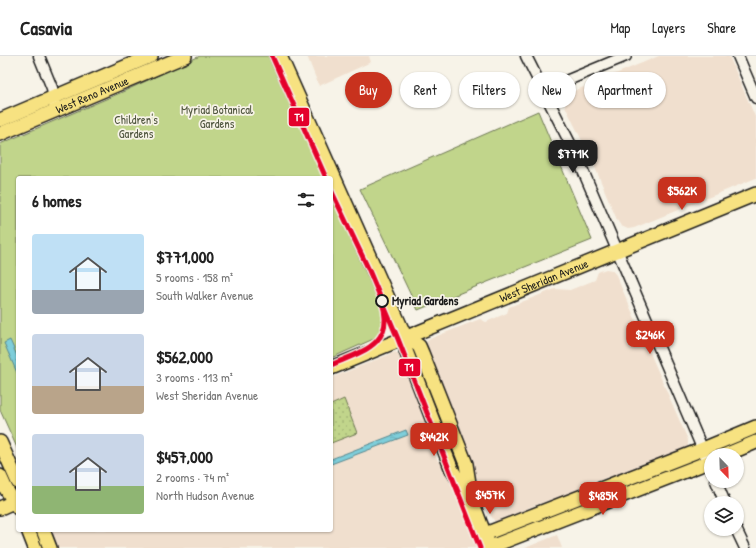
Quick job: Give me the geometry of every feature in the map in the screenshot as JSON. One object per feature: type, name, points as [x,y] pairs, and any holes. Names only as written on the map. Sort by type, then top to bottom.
[{"type":"main road","name":"West Reno Avenue","points":[[0,120],[151,56]]},
{"type":"main road","name":"West Reno Avenue","points":[[0,134],[185,56]]},
{"type":"main road","points":[[280,56],[405,336],[406,351],[452,470],[473,504],[488,543]]},
{"type":"main road","name":"West Sheridan Avenue","points":[[333,367],[405,336],[617,252],[756,194]]},
{"type":"main road","points":[[488,543],[756,427]]},
{"type":"main road","points":[[0,442],[16,478]]},
{"type":"main road","points":[[742,448],[756,442]]},
{"type":"main road","points":[[488,543],[704,466]]},
{"type":"main road","points":[[0,476],[6,489],[16,502]]},
{"type":"main road","points":[[0,508],[16,503]]},
{"type":"main road","points":[[29,532],[36,548]]},
{"type":"main road","points":[[44,532],[50,548]]},
{"type":"street","points":[[39,56],[52,88],[54,111]]},
{"type":"street","points":[[526,56],[534,72]]},
{"type":"street","points":[[576,77],[626,56]]},
{"type":"street","points":[[738,56],[756,98]]},
{"type":"street","points":[[553,108],[578,159],[703,450]]},
{"type":"street","points":[[739,536],[744,548]]},
{"type":"shaded area","points":[[307,56],[369,56],[371,62],[349,72],[345,72],[345,74],[319,86]]},
{"type":"shaded area","points":[[659,56],[729,56],[756,119],[756,178],[634,228],[628,229],[621,226],[617,220],[594,165],[566,108],[576,108],[576,90],[584,87],[584,108],[666,108],[666,72],[620,72]]},
{"type":"shaded area","points":[[606,269],[612,270],[616,275],[688,440],[687,449],[674,455],[670,454],[632,468],[630,472],[612,479],[611,476],[596,482],[597,485],[558,500],[553,499],[528,508],[527,513],[498,523],[495,522],[491,516],[426,350],[427,341],[480,319],[486,322],[507,313],[509,307],[555,289],[570,290],[595,280],[598,272]]},
{"type":"shaded area","points":[[395,352],[401,355],[431,430],[428,437],[438,461],[444,463],[477,548],[56,548],[49,532],[333,532],[333,377]]},
{"type":"shaded area","points":[[557,535],[562,548],[525,548]]},
{"type":"green space","name":"Myriad Botanical Gardens","points":[[200,56],[268,56],[322,176],[16,176],[16,446],[0,410],[0,144],[120,93]]},
{"type":"green space","points":[[538,111],[592,240],[418,310],[360,189]]},
{"type":"green space","points":[[333,200],[383,313],[384,325],[378,337],[333,357]]},
{"type":"green space","points":[[344,399],[357,433],[333,442],[333,404]]},
{"type":"water","points":[[10,340],[16,354],[16,370],[4,343]]},
{"type":"water","points":[[406,430],[408,435],[333,463],[333,458]]},
{"type":"transit line","name":"T1","points":[[272,56],[325,176]]},
{"type":"transit line","name":"T1","points":[[333,194],[368,268],[398,339],[480,548]]},
{"type":"transit line","name":"T1","points":[[333,364],[354,356],[373,344],[380,337],[384,328],[385,316],[382,302]]},
{"type":"place","name":"Myriad Gardens","points":[[382,301]]},
{"type":"park label","name":"Children's Gardens","points":[[136,127]]}]
